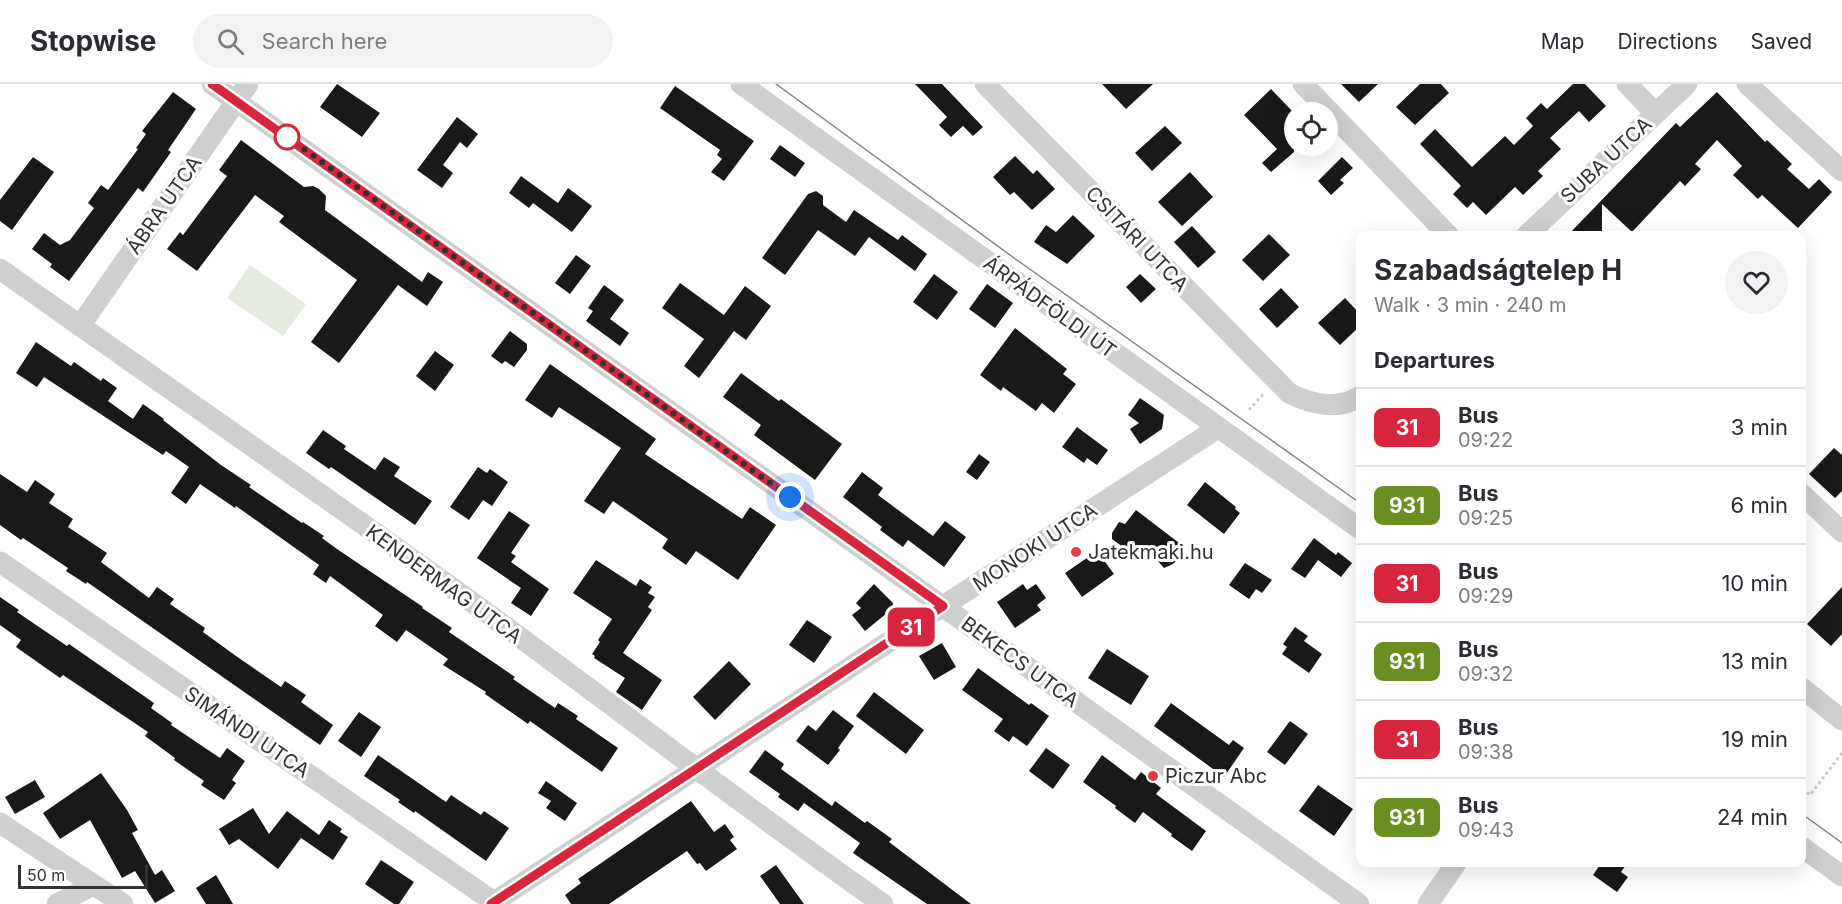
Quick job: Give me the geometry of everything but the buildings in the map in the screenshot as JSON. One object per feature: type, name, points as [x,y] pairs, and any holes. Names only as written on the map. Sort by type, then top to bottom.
[{"type":"street","name":"BEKECS UTCA","points":[[212,84],[242,93],[943,606],[1359,904]]},
{"type":"street","name":"ÁRPÁDFÖLDI ÚT","points":[[741,84],[1356,526]]},
{"type":"street","name":"CSITÁRI UTCA","points":[[985,84],[1289,393],[1304,401],[1320,405],[1356,399]]},
{"type":"street","points":[[1303,84],[1444,231]]},
{"type":"street","points":[[1627,84],[1655,113]]},
{"type":"street","name":"SUBA UTCA","points":[[1531,231],[1687,84]]},
{"type":"street","points":[[1747,84],[1842,171]]},
{"type":"street","name":"ÁBRA UTCA","points":[[80,326],[242,93]]},
{"type":"street","name":"KENDERMAG UTCA","points":[[0,269],[458,592],[697,767],[784,834],[884,904]]},
{"type":"street","name":"MONOKI UTCA","points":[[493,903],[697,767],[1218,428]]},
{"type":"street","points":[[1806,498],[1842,532]]},
{"type":"street","name":"SIMÁNDI UTCA","points":[[0,562],[493,903]]},
{"type":"street","points":[[1806,691],[1842,720]]},
{"type":"street","points":[[0,823],[123,904]]},
{"type":"street","points":[[1806,850],[1842,876]]},
{"type":"street","points":[[1428,904],[1454,867]]},
{"type":"street","points":[[57,904],[93,885]]},
{"type":"path","points":[[1806,792],[1810,795],[1842,753]]},
{"type":"shaded area","points":[[250,265],[306,304],[283,336],[227,298]]},
{"type":"tram line","points":[[776,84],[1014,258],[1356,500]]},
{"type":"tram line","points":[[1806,817],[1842,843]]},
{"type":"bus line","name":"31","points":[[212,84],[943,606],[491,904]]},
{"type":"place","name":"Jatekmaki.hu","points":[[1076,552]]},
{"type":"place","name":"Piczur Abc","points":[[1153,776]]},
{"type":"route","points":[[287,137],[790,497]]}]
